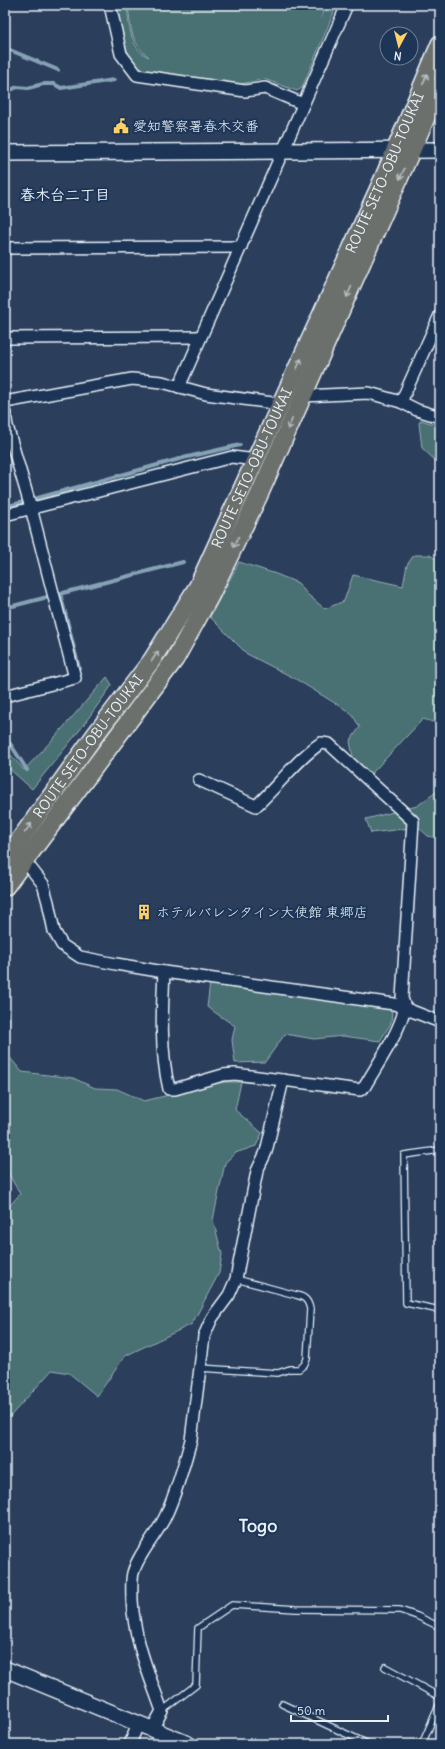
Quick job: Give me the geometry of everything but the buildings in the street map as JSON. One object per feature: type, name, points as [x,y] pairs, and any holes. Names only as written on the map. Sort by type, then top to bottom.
[{"type":"main road","name":"ROUTE SETO-OBU-TOUKAI","points":[[5,887],[12,854],[156,653],[198,586],[396,150],[440,44]]},
{"type":"main road","name":"ROUTE SETO-OBU-TOUKAI","points":[[12,854],[175,659],[214,589],[259,495],[413,150],[440,86]]},
{"type":"street","points":[[110,5],[120,54],[137,75],[245,91],[265,88],[303,104]]},
{"type":"street","points":[[179,387],[240,247],[284,152],[303,104],[347,5]]},
{"type":"street","points":[[5,153],[440,150]]},
{"type":"street","points":[[5,248],[240,247]]},
{"type":"street","points":[[401,402],[440,314]]},
{"type":"street","points":[[5,338],[200,338]]},
{"type":"street","points":[[5,402],[132,379],[162,382],[206,394],[280,404]]},
{"type":"street","points":[[302,396],[369,393],[401,402],[417,410],[440,417]]},
{"type":"street","points":[[5,413],[7,426],[31,508],[75,678],[5,696]]},
{"type":"street","points":[[5,515],[232,457],[256,460]]},
{"type":"street","points":[[164,972],[162,1006],[163,1032],[165,1073],[169,1089],[175,1089],[223,1075],[235,1074],[360,1090],[365,1086],[400,1023],[404,1007],[402,998],[413,821],[329,744],[321,743],[310,750],[274,790],[256,806],[199,780]]},
{"type":"street","points":[[12,854],[43,884],[54,931],[62,945],[80,956],[164,972],[394,1004],[440,1022]]},
{"type":"street","points":[[130,1744],[145,1726],[162,1711],[136,1636],[132,1598],[133,1574],[141,1555],[156,1535],[166,1515],[179,1481],[191,1440],[204,1336],[212,1318],[229,1295],[236,1279],[257,1171],[266,1152],[283,1080]]},
{"type":"street","points":[[5,1669],[188,1744]]},
{"type":"lane","points":[[440,1150],[404,1156],[406,1303],[440,1310]]},
{"type":"lane","points":[[200,1368],[278,1373],[290,1369],[299,1369],[304,1366],[306,1359],[310,1309],[309,1302],[304,1297],[236,1279]]},
{"type":"lane","points":[[162,1711],[196,1685],[198,1628],[232,1605],[296,1609],[400,1610],[440,1627]]},
{"type":"lane","points":[[385,1667],[440,1697]]},
{"type":"lane","points":[[422,1744],[440,1703]]},
{"type":"lane","points":[[282,1704],[368,1744]]},
{"type":"green space","points":[[117,5],[127,5],[131,35],[137,48],[149,57],[138,46],[132,34],[128,5],[326,5],[321,18],[327,5],[337,5],[302,88],[297,91],[264,79],[241,84],[139,70],[126,48]]},
{"type":"green space","points":[[421,420],[440,426],[440,465],[422,448],[419,423]]},
{"type":"green space","points":[[414,555],[430,555],[440,562],[440,724],[423,719],[371,774],[354,762],[350,741],[360,727],[351,713],[294,678],[247,654],[210,617],[239,562],[298,583],[307,594],[325,609],[344,601],[353,575],[403,586],[407,565]]},
{"type":"green space","points":[[107,677],[112,685],[79,731],[32,789],[5,765],[5,748],[24,770]]},
{"type":"green space","points":[[440,789],[440,839],[428,836],[418,827],[371,833],[366,819],[417,806]]},
{"type":"green space","points":[[210,983],[392,1010],[391,1023],[380,1041],[343,1036],[314,1039],[285,1034],[265,1062],[235,1063],[232,1040],[235,1026],[207,1007]]},
{"type":"green space","points":[[5,995],[9,1018],[7,1054],[22,1072],[73,1078],[95,1088],[117,1089],[144,1101],[223,1082],[241,1082],[235,1110],[262,1133],[256,1146],[235,1153],[225,1163],[213,1220],[222,1254],[219,1273],[192,1324],[125,1356],[97,1396],[69,1373],[52,1370],[5,1422],[5,1211],[20,1194],[8,1173],[5,1173]]},
{"type":"waterway","points":[[5,48],[58,70]]},
{"type":"waterway","points":[[5,93],[17,87],[28,88],[43,84],[54,84],[61,88],[114,80]]},
{"type":"waterway","points":[[5,507],[183,458],[240,445]]},
{"type":"waterway","points":[[5,608],[183,562]]},
{"type":"waterway","points":[[60,593],[79,668]]},
{"type":"waterway","points":[[5,739],[11,745],[27,770]]},
{"type":"place","name":"愛知警察署春木交番","points":[[121,126]]},
{"type":"place","name":"ホテルバレンタイン大使館 東郷店","points":[[144,912]]},
{"type":"district","name":"春木台二丁目","points":[[65,194]]},
{"type":"district","name":"Togo","points":[[258,1525]]}]
